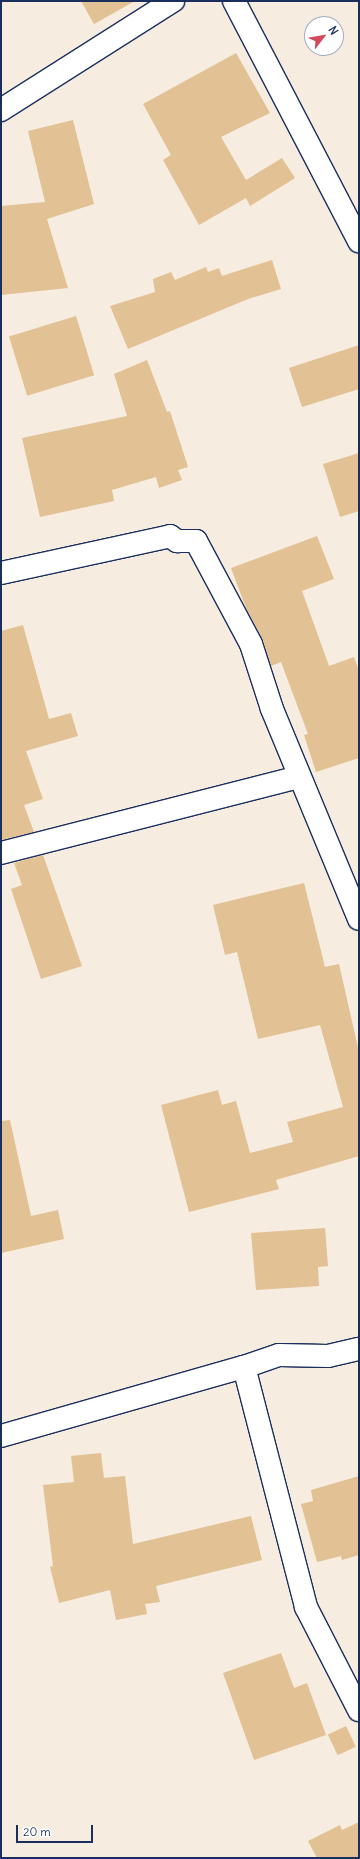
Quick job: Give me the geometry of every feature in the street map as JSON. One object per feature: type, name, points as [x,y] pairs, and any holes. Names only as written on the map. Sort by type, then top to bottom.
[{"type":"street","points":[[1,110],[173,1]]},
{"type":"street","points":[[234,1],[359,241]]},
{"type":"street","points":[[1,573],[170,536],[177,541],[196,541],[251,644],[272,710],[359,919]]},
{"type":"street","points":[[1,853],[299,777]]},
{"type":"street","points":[[1,1436],[244,1367],[278,1354],[328,1356],[359,1349]]},
{"type":"street","points":[[244,1367],[306,1608],[359,1710]]},
{"type":"building","points":[[81,1],[135,1],[94,24]]},
{"type":"building","points":[[236,53],[270,113],[221,137],[246,180],[282,158],[295,178],[250,206],[246,198],[199,225],[163,160],[171,155],[143,104]]},
{"type":"building","points":[[73,120],[94,204],[47,219],[68,288],[1,295],[1,206],[45,202],[28,131]]},
{"type":"building","points":[[272,260],[281,289],[248,299],[128,349],[110,306],[155,292],[153,279],[171,272],[175,280],[206,267],[208,272],[219,268],[222,276]]},
{"type":"building","points":[[76,316],[94,375],[27,396],[9,336]]},
{"type":"building","points":[[359,345],[359,389],[302,407],[289,368]]},
{"type":"building","points":[[147,360],[167,412],[170,411],[188,467],[178,470],[182,480],[159,488],[156,477],[112,490],[114,501],[40,517],[22,438],[127,416],[114,374]]},
{"type":"building","points":[[359,453],[359,511],[340,517],[323,464]]},
{"type":"building","points":[[317,536],[334,579],[302,591],[329,666],[354,657],[359,671],[359,758],[316,772],[304,735],[308,734],[281,662],[271,666],[263,640],[246,608],[231,568]]},
{"type":"building","points":[[23,625],[49,719],[71,713],[78,736],[26,751],[43,799],[24,805],[34,832],[1,840],[1,631]]},
{"type":"building","points":[[43,855],[82,966],[41,979],[11,889],[22,885],[14,863]]},
{"type":"building","points":[[304,883],[325,967],[339,964],[359,1052],[359,1156],[276,1180],[279,1189],[189,1212],[161,1105],[218,1090],[222,1105],[236,1101],[250,1153],[293,1142],[287,1122],[343,1107],[320,1025],[258,1039],[237,952],[225,955],[213,905]]},
{"type":"building","points":[[10,1120],[31,1216],[58,1210],[64,1239],[1,1253],[1,1121]]},
{"type":"building","points":[[325,1228],[328,1266],[318,1267],[319,1286],[256,1290],[251,1233]]},
{"type":"building","points":[[101,1453],[104,1478],[125,1476],[133,1544],[251,1516],[262,1560],[156,1586],[160,1602],[145,1604],[147,1614],[116,1620],[110,1590],[59,1603],[50,1567],[53,1566],[43,1485],[74,1482],[71,1456]]},
{"type":"building","points":[[359,1476],[359,1555],[342,1560],[341,1556],[317,1562],[301,1504],[313,1501],[311,1490]]},
{"type":"building","points":[[281,1653],[294,1688],[307,1683],[326,1735],[254,1760],[223,1673]]},
{"type":"building","points":[[346,1726],[356,1747],[338,1755],[328,1734]]},
{"type":"building","points":[[359,1822],[359,1858],[317,1858],[308,1841],[340,1825],[342,1830]]}]
